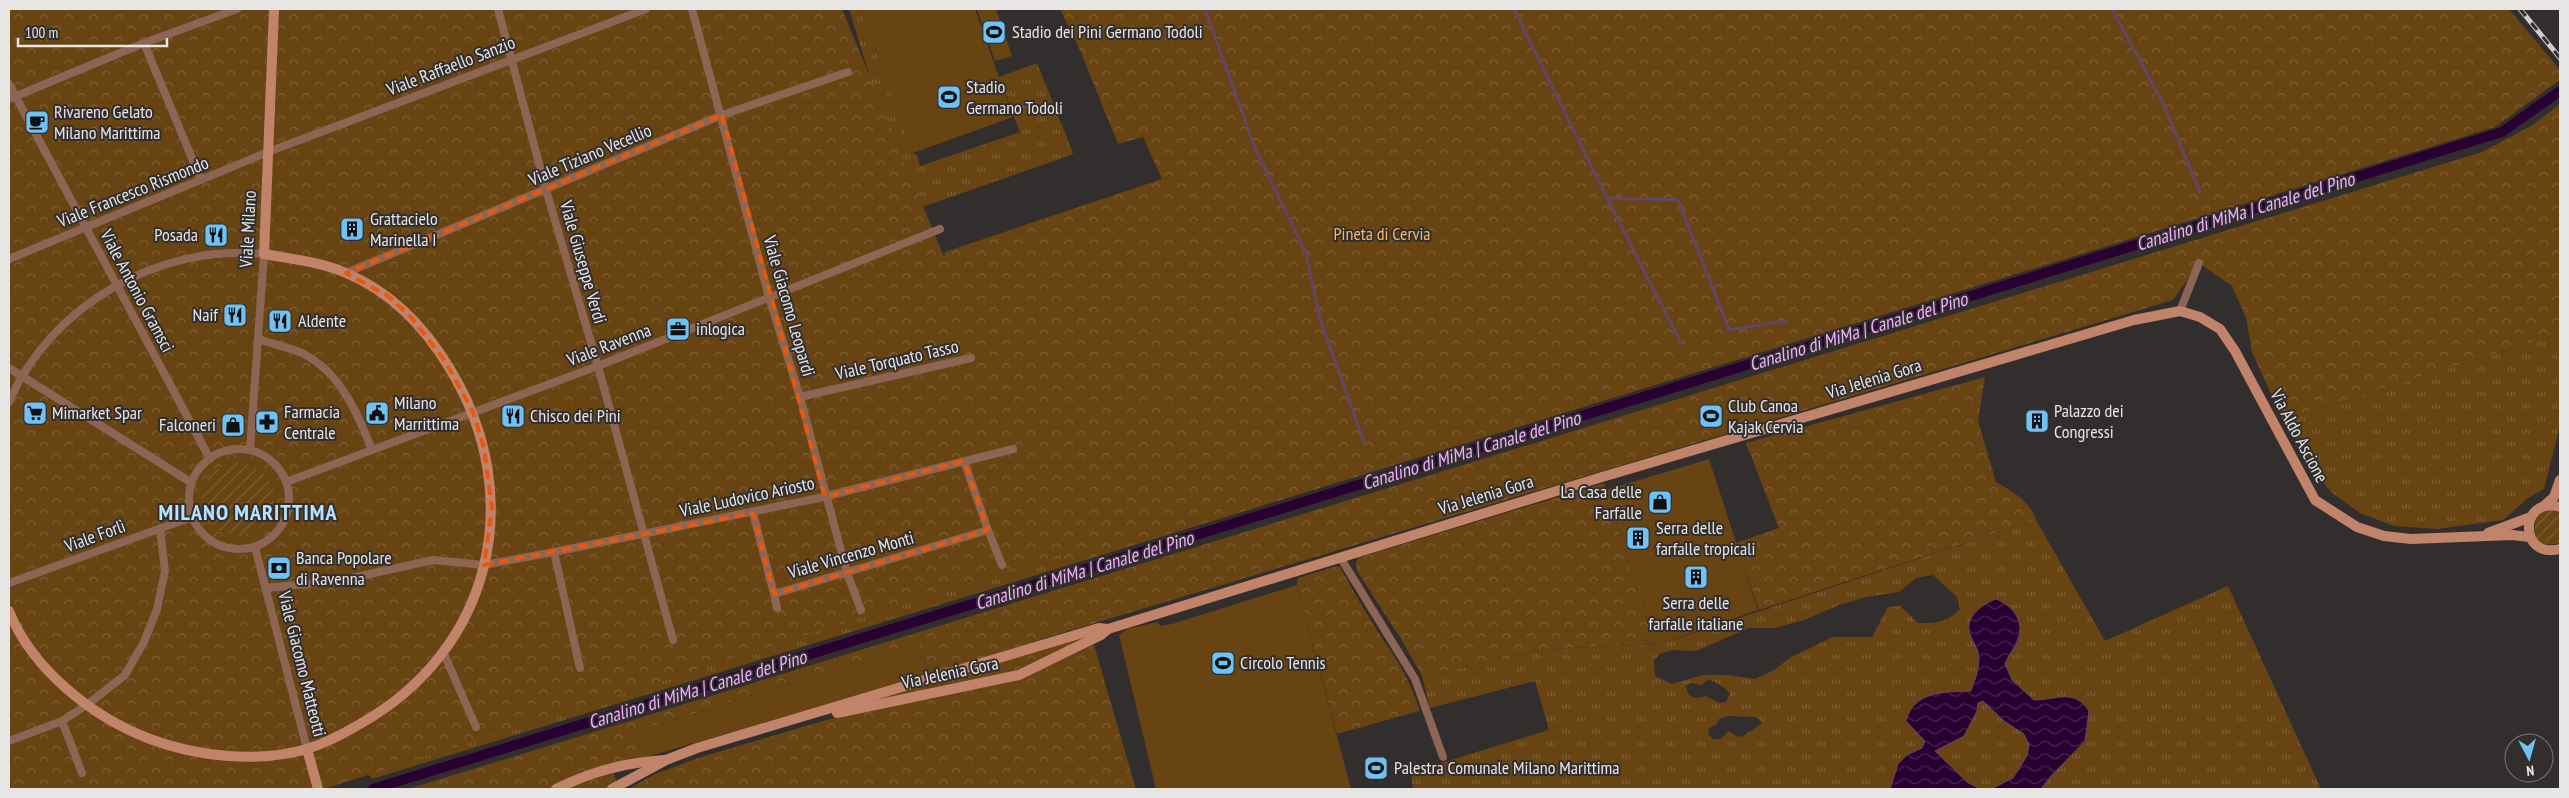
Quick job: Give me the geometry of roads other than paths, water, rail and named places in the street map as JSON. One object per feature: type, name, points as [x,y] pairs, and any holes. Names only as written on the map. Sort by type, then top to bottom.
[{"type":"street","points":[[12,98],[144,43],[237,9]]},
{"type":"street","name":"Viale Milano","points":[[250,450],[264,254],[274,9]]},
{"type":"street","name":"Viale Giuseppe Verdi","points":[[498,9],[546,190],[598,366],[673,640]]},
{"type":"street","name":"Viale Raffaello Sanzio","points":[[268,152],[512,58],[646,9]]},
{"type":"street","name":"Viale Giacomo Leopardi","points":[[692,9],[722,114],[769,297],[800,397],[847,573],[861,610]]},
{"type":"street","points":[[144,43],[201,180]]},
{"type":"street","name":"Viale Tiziano Vecellio","points":[[346,273],[722,114],[848,72]]},
{"type":"street","name":"Viale Antonio Gramsci","points":[[9,84],[12,98],[86,228],[210,459]]},
{"type":"street","name":"Viale Francesco Rismondo","points":[[9,258],[268,152]]},
{"type":"street","name":"Viale Ravenna","points":[[286,482],[598,366],[940,229]]},
{"type":"street","points":[[9,402],[22,377],[59,329],[81,308],[116,286],[147,272],[194,257],[222,253],[264,254],[304,261],[346,273],[388,296],[411,317],[445,361],[473,412],[484,448],[492,508],[492,527],[484,565],[465,618],[444,654],[420,682],[396,701],[333,739],[307,749],[258,756],[199,752],[165,745],[139,735],[115,723],[58,681],[27,646],[9,610]]},
{"type":"street","points":[[2180,311],[2199,263]]},
{"type":"street","name":"Via Aldo Ascione","points":[[2180,311],[2200,318],[2220,329],[2235,351],[2316,500],[2357,528],[2384,536],[2411,539],[2512,535],[2530,537]]},
{"type":"street","name":"Via Jelenia Gora","points":[[789,721],[1019,675],[1101,635],[1108,629],[2020,352],[2134,320],[2180,311]]},
{"type":"street","points":[[258,340],[302,353],[332,374],[352,406],[372,450]]},
{"type":"street","name":"Viale Torquato Tasso","points":[[800,397],[971,358]]},
{"type":"street","points":[[9,368],[192,483]]},
{"type":"street","points":[[236,449],[250,450],[266,456],[278,467],[286,482],[289,501],[284,521],[277,532],[267,541],[255,547],[230,548],[217,544],[198,528],[192,516],[189,500],[192,483],[199,469],[210,459],[222,452],[236,449]]},
{"type":"street","name":"Viale Ludovico Ariosto","points":[[265,588],[338,581],[433,560],[484,565],[554,552],[753,513],[1013,449]]},
{"type":"street","points":[[964,461],[1002,565]]},
{"type":"street","points":[[2560,480],[2554,497],[2531,517],[2529,524],[2530,537],[2534,543],[2546,550],[2560,549]]},
{"type":"street","points":[[2544,506],[2560,507]]},
{"type":"street","name":"Viale Vincenzo Monti","points":[[753,513],[774,594],[988,530]]},
{"type":"street","name":"Viale Forlì","points":[[9,583],[192,516]]},
{"type":"street","name":"Via Aldo Ascione","points":[[2467,538],[2531,517]]},
{"type":"street","points":[[9,741],[62,721],[88,704],[125,675],[144,642],[157,609],[165,571],[160,529]]},
{"type":"street","name":"Viale Giacomo Matteotti","points":[[255,547],[318,789]]},
{"type":"street","points":[[554,552],[580,668]]},
{"type":"street","points":[[1340,557],[1415,679],[1443,757]]},
{"type":"street","points":[[774,594],[777,608]]},
{"type":"street","name":"Via Jelenia Gora","points":[[612,789],[666,760],[697,748],[1099,628],[1108,629]]},
{"type":"street","points":[[444,654],[476,727]]},
{"type":"street","points":[[62,721],[82,773]]},
{"type":"street","name":"Via Jelenia Gora","points":[[556,789],[596,772],[642,761],[666,760]]},
{"type":"water","points":[[1996,599],[2007,605],[2016,614],[2020,626],[2018,639],[2005,664],[2012,680],[2034,700],[2071,697],[2083,704],[2089,711],[2085,741],[2041,789],[1991,789],[2013,778],[2027,756],[2029,745],[2024,734],[2004,721],[1983,701],[1978,703],[1977,711],[1964,736],[1935,751],[1967,782],[1980,789],[1890,789],[1898,764],[1907,755],[1922,748],[1925,741],[1906,721],[1916,703],[1932,695],[1971,691],[1979,657],[1969,625],[1977,611]]},
{"type":"waterway","points":[[1205,9],[1255,148],[1306,253],[1320,319],[1364,442]]},
{"type":"waterway","points":[[1514,9],[1681,343]]},
{"type":"waterway","points":[[2112,9],[2162,101],[2200,192]]},
{"type":"waterway","name":"Canalino di MiMa | Canale del Pino","points":[[373,789],[2502,132],[2560,91]]},
{"type":"waterway","points":[[1607,198],[1678,200],[1729,330],[1786,321]]},
{"type":"railway","points":[[2520,9],[2560,58]]},
{"type":"place","name":"Stadio dei Pini Germano Todoli","points":[[994,32]]},
{"type":"place","name":"Stadio Germano Todoli","points":[[949,97]]},
{"type":"place","name":"Rivareno Gelato Milano Marittima","points":[[37,122]]},
{"type":"place","name":"Grattacielo Marinella I","points":[[352,229]]},
{"type":"place","name":"Posada","points":[[216,235]]},
{"type":"place","name":"Naif","points":[[235,315]]},
{"type":"place","name":"Aldente","points":[[280,321]]},
{"type":"place","name":"inlogica","points":[[678,329]]},
{"type":"place","name":"Mimarket Spar","points":[[35,413]]},
{"type":"place","name":"Milano Marrittima","points":[[377,413]]},
{"type":"place","name":"Chisco dei Pini","points":[[513,416]]},
{"type":"place","name":"Club Canoa Kajak Cervia","points":[[1711,416]]},
{"type":"place","name":"Palazzo dei Congressi","points":[[2037,421]]},
{"type":"place","name":"Farmacia Centrale","points":[[267,422]]},
{"type":"place","name":"Falconeri","points":[[233,425]]},
{"type":"place","name":"La Casa delle Farfalle","points":[[1660,502]]},
{"type":"place","name":"Serra delle farfalle tropicali","points":[[1638,538]]},
{"type":"place","name":"Banca Popolare di Ravenna","points":[[279,568]]},
{"type":"place","name":"Serra delle farfalle italiane","points":[[1696,577]]},
{"type":"place","name":"Circolo Tennis","points":[[1223,663]]},
{"type":"place","name":"Palestra Comunale Milano Marittima","points":[[1376,768]]},
{"type":"district","name":"MILANO MARITTIMA","points":[[248,512]]},
{"type":"park label","name":"Pineta di Cervia","points":[[1382,234]]}]
